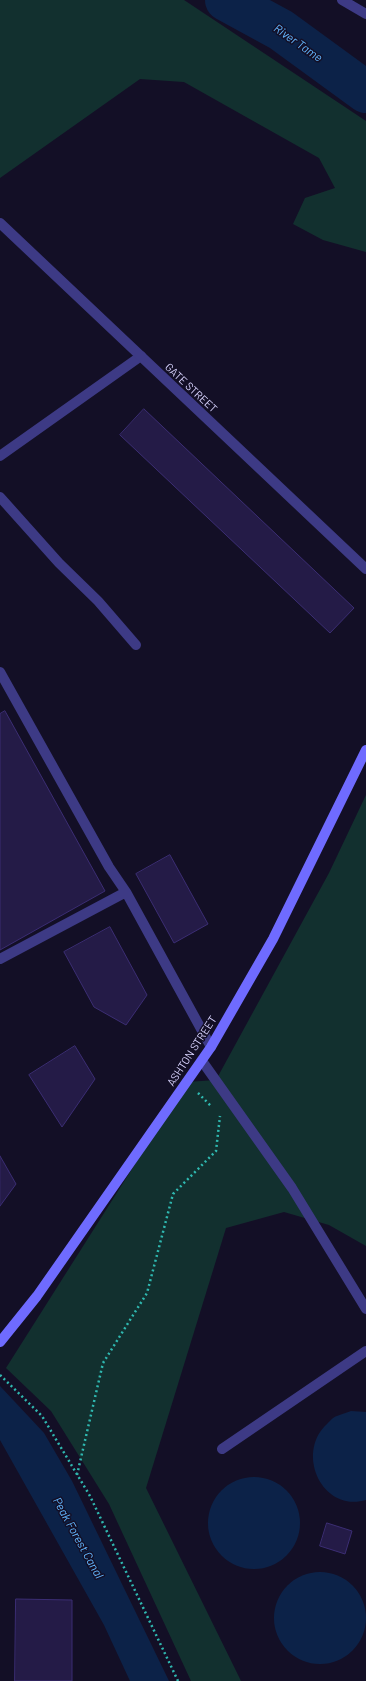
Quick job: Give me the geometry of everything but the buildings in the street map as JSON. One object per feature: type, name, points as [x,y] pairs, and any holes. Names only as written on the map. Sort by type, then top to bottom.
[{"type":"main road","name":"ASHTON STREET","points":[[0,1342],[37,1296],[211,1047],[273,939],[366,750]]},
{"type":"street","points":[[342,0],[366,14]]},
{"type":"street","name":"GATE STREET","points":[[0,223],[366,569]]},
{"type":"street","points":[[0,456],[141,356]]},
{"type":"street","points":[[0,497],[59,563],[98,601],[136,645]]},
{"type":"street","points":[[0,672],[109,867],[126,892],[211,1047]]},
{"type":"street","points":[[0,959],[126,892]]},
{"type":"street","points":[[202,1061],[292,1188],[366,1309]]},
{"type":"street","points":[[222,1449],[366,1351]]},
{"type":"path","points":[[77,1475],[103,1363],[147,1293],[174,1194],[216,1151],[220,1116],[187,1082]]},
{"type":"path","points":[[0,1375],[42,1416],[90,1496],[178,1681]]},
{"type":"green space","points":[[0,0],[184,0],[366,121],[366,252],[323,240],[293,224],[305,198],[335,188],[319,158],[184,82],[140,79],[0,178]]},
{"type":"green space","points":[[366,795],[366,1246],[329,1225],[284,1212],[226,1228],[146,1488],[241,1681],[191,1681],[109,1504],[51,1411],[6,1368],[187,1082],[216,1080],[329,873]]},
{"type":"water","name":"Peak Forest Canal","points":[[0,1386],[44,1433],[72,1481],[169,1681],[130,1681],[104,1625],[0,1440]]},
{"type":"water","points":[[351,1411],[366,1412],[366,1500],[350,1502],[337,1498],[326,1489],[318,1478],[314,1464],[313,1450],[318,1436],[330,1420]]},
{"type":"water","points":[[254,1477],[272,1481],[286,1491],[296,1505],[300,1523],[296,1541],[286,1555],[272,1565],[254,1569],[236,1565],[222,1555],[212,1541],[208,1523],[212,1505],[222,1491],[236,1481]]},
{"type":"water","points":[[320,1572],[338,1576],[352,1586],[362,1600],[366,1618],[362,1636],[352,1650],[338,1660],[320,1664],[302,1660],[288,1650],[278,1636],[274,1618],[278,1600],[288,1586],[302,1576]]},
{"type":"waterway","name":"River Tame","points":[[226,0],[281,30],[366,92]]}]
